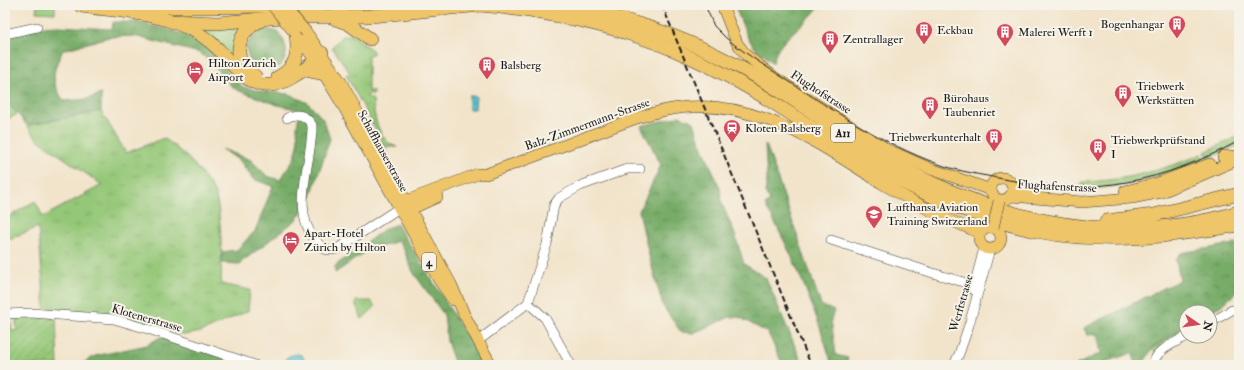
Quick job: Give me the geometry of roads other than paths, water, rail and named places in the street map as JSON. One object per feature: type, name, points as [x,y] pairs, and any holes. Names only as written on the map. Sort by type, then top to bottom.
[{"type":"highway","points":[[81,6],[212,8],[313,5]]},
{"type":"highway","points":[[171,21],[218,23],[323,16],[371,16],[481,5]]},
{"type":"highway","name":"A11","points":[[481,5],[532,11],[586,21],[636,35],[679,52],[737,81],[855,155],[914,188],[947,203],[998,221],[1064,235],[1125,239],[1177,235],[1239,225]]},
{"type":"highway","name":"A11","points":[[559,5],[594,12],[642,25],[714,54],[764,81],[886,159],[936,186],[978,202],[1042,218],[1068,221],[1101,221],[1154,215],[1239,194]]},
{"type":"highway","points":[[81,6],[147,15],[171,21],[203,36],[239,73],[257,84],[270,85],[281,83],[305,70],[316,57]]},
{"type":"highway","points":[[323,16],[349,24],[370,39],[365,28],[366,22],[371,16]]},
{"type":"highway","points":[[265,19],[252,25],[244,33],[239,45],[241,60],[249,72],[261,78],[277,77],[316,57]]},
{"type":"highway","points":[[290,69],[297,56],[299,33]]},
{"type":"highway","points":[[305,70],[324,74]]},
{"type":"highway","points":[[1224,157],[1239,159]]},
{"type":"highway","points":[[978,202],[1050,223],[1109,229],[1174,226],[1211,220],[1239,212]]},
{"type":"main road","name":"Schaffhauserstrasse","points":[[272,5],[299,33]]},
{"type":"main road","name":"Schaffhauserstrasse","points":[[283,5],[299,33],[316,57],[341,82],[405,206],[439,280],[464,314],[492,365]]},
{"type":"main road","name":"Flughofstrasse","points":[[716,5],[726,28],[733,34]]},
{"type":"main road","name":"Flughofstrasse","points":[[722,5],[737,43],[746,55],[762,69],[886,149],[908,160],[951,175],[994,185]]},
{"type":"main road","name":"Schaffhauserstrasse","points":[[316,57],[324,74],[405,206]]},
{"type":"main road","name":"Balz-Zimmermann-Strasse","points":[[405,206],[478,174],[486,174],[649,114],[697,106],[728,108],[754,114],[778,123],[922,206],[980,233]]},
{"type":"main road","name":"Flughafenstrasse","points":[[1011,191],[1024,190],[1087,195],[1111,193],[1158,183],[1239,151]]},
{"type":"main road","name":"Flughafenstrasse","points":[[1011,191],[1082,202],[1132,198],[1162,192],[1239,159]]},
{"type":"main road","points":[[1004,178],[1011,191],[1005,199],[999,200],[994,196],[994,185],[1004,178]]},
{"type":"main road","points":[[993,228],[999,200]]},
{"type":"main road","points":[[987,228],[993,228],[999,233],[1000,240],[997,246],[987,248],[980,243],[980,233],[987,228]]},
{"type":"street","points":[[5,34],[37,27]]},
{"type":"street","points":[[287,118],[293,115],[302,115],[309,120],[312,125],[303,201],[308,226],[315,239],[324,250],[329,251],[337,249],[405,206]]},
{"type":"street","points":[[478,341],[528,303],[547,244],[554,205],[559,198],[580,186],[626,169],[640,168]]},
{"type":"street","points":[[831,240],[977,286]]},
{"type":"street","name":"Werftstrasse","points":[[954,364],[959,354],[987,248]]},
{"type":"street","points":[[528,303],[545,318],[570,365]]},
{"type":"street","points":[[1218,318],[1232,310]]},
{"type":"street","name":"Klotenerstrasse","points":[[5,314],[46,314],[114,319],[255,365]]},
{"type":"street","points":[[1153,365],[1158,353],[1178,341]]},
{"type":"water","points":[[469,96],[476,96],[475,109],[469,109]]},
{"type":"water","points":[[297,354],[302,355],[305,361],[304,364],[285,365],[284,360],[289,356]]},
{"type":"tram line","points":[[705,5],[714,26],[726,38],[760,63],[832,109],[888,142],[927,160],[947,167],[1041,185],[1100,186],[1155,176],[1183,167],[1239,141]]},
{"type":"railway","points":[[662,5],[811,365]]},
{"type":"place","name":"Bogenhangar","points":[[1177,39]]},
{"type":"place","name":"Eckbau","points":[[924,45]]},
{"type":"place","name":"Malerei Werft 1","points":[[1005,47]]},
{"type":"place","name":"Zentrallager","points":[[830,54]]},
{"type":"place","name":"Balsberg","points":[[487,80]]},
{"type":"place","name":"Hilton Zurich Airport","points":[[195,85]]},
{"type":"place","name":"Triebwerk Werkstätten","points":[[1123,108]]},
{"type":"place","name":"Bürohaus Taubenriet","points":[[930,120]]},
{"type":"place","name":"Kloten Balsberg","points":[[732,143]]},
{"type":"place","name":"Triebwerkunterhalt","points":[[994,152]]},
{"type":"place","name":"Triebwerkprüfstand I","points":[[1098,162]]},
{"type":"place","name":"Lufthansa Aviation Training Switzerland","points":[[874,229]]},
{"type":"place","name":"Apart-Hotel Zürich by Hilton","points":[[291,255]]}]
